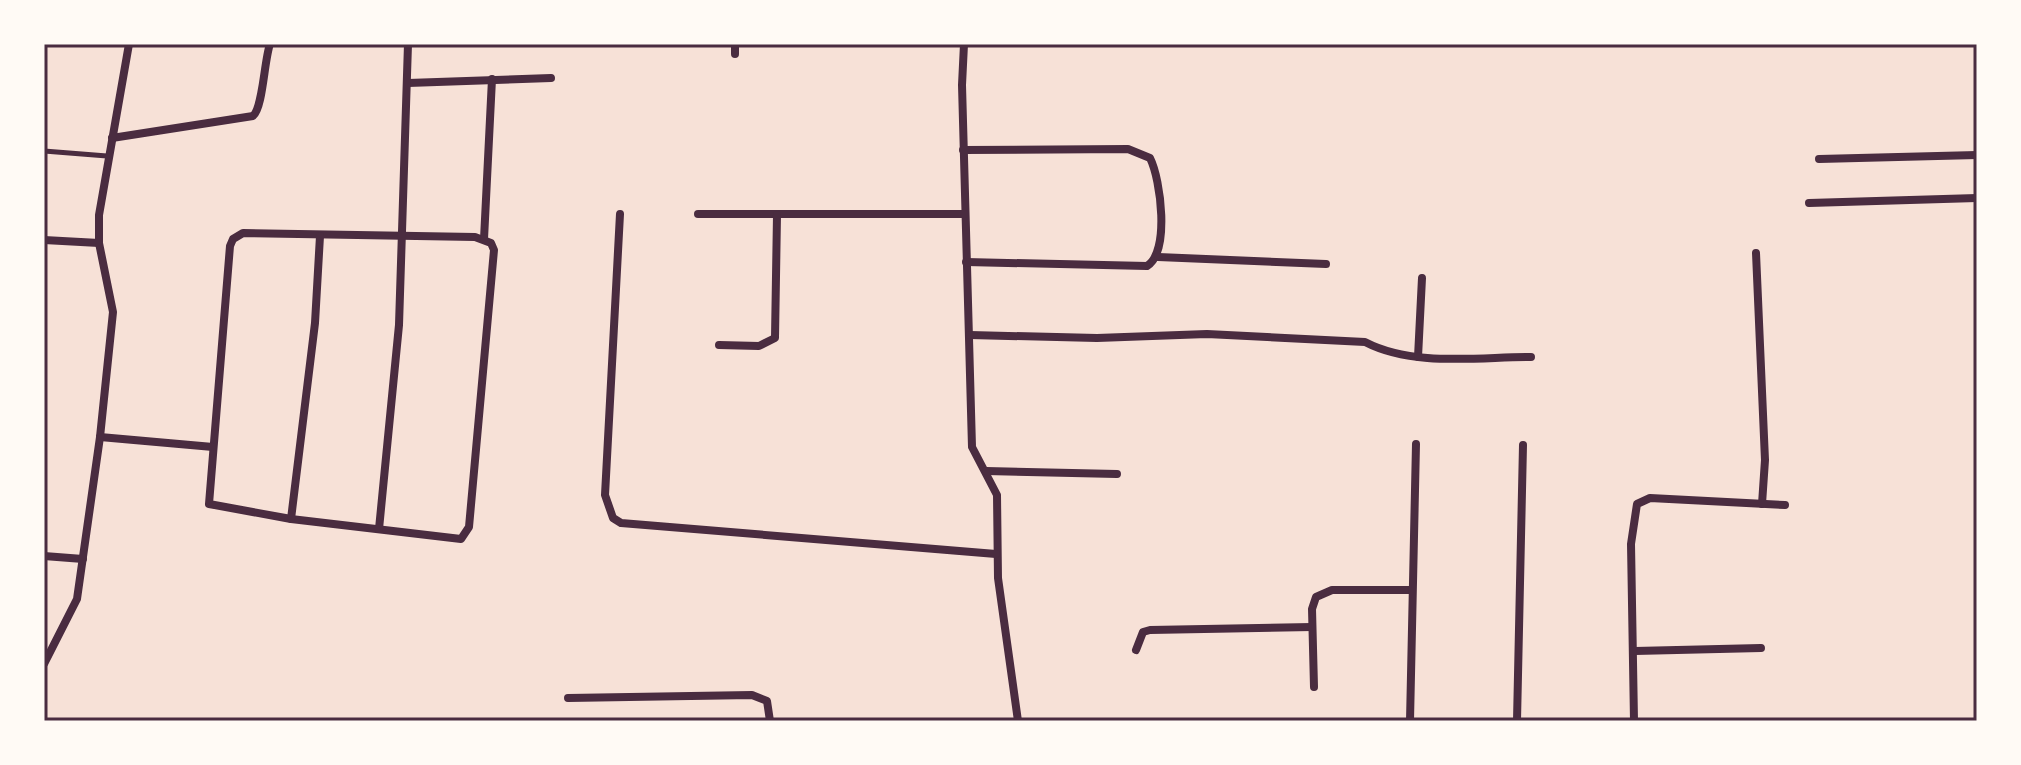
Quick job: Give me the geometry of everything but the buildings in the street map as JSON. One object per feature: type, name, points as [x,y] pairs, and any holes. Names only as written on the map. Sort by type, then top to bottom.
[{"type":"street","points":[[44,664],[77,599],[100,437],[113,312],[99,243],[100,198],[129,44]]},
{"type":"street","points":[[112,138],[253,116],[261,104],[261,79],[270,44]]},
{"type":"street","points":[[379,529],[393,402],[408,44]]},
{"type":"street","points":[[964,44],[963,150],[972,447],[997,495],[996,554],[1018,721]]},
{"type":"street","points":[[408,83],[551,78]]},
{"type":"street","points":[[484,239],[243,233],[233,239],[209,504],[291,519],[454,541],[466,534],[494,250],[484,239],[492,79]]},
{"type":"street","points":[[963,150],[1140,151],[1150,158],[1159,181],[1158,257]]},
{"type":"street","points":[[1819,159],[1977,155]]},
{"type":"street","points":[[1809,203],[1977,198]]},
{"type":"street","points":[[620,214],[605,495],[613,518],[621,523],[996,554]]},
{"type":"street","points":[[698,214],[965,214]]},
{"type":"street","points":[[719,345],[759,346],[775,338],[777,215]]},
{"type":"street","points":[[291,519],[315,323],[320,236]]},
{"type":"street","points":[[44,240],[99,243]]},
{"type":"street","points":[[1756,253],[1765,460],[1762,504]]},
{"type":"street","points":[[966,262],[1134,268],[1147,266],[1158,257],[1326,264]]},
{"type":"street","points":[[1418,357],[1422,278]]},
{"type":"street","points":[[970,335],[1268,337],[1365,342],[1379,350],[1418,357],[1531,357]]},
{"type":"street","points":[[100,437],[213,447]]},
{"type":"street","points":[[1410,721],[1416,444]]},
{"type":"street","points":[[1517,721],[1523,445]]},
{"type":"street","points":[[986,471],[1117,474]]},
{"type":"street","points":[[1634,721],[1631,544],[1637,504],[1650,498],[1785,505]]},
{"type":"street","points":[[44,556],[83,559]]},
{"type":"street","points":[[1314,687],[1313,602],[1325,591],[1412,590]]},
{"type":"street","points":[[1136,650],[1143,632],[1150,630],[1312,627]]},
{"type":"street","points":[[1635,651],[1761,648]]},
{"type":"street","points":[[568,698],[752,695],[767,701],[770,721]]},
{"type":"lane","points":[[44,151],[107,156]]}]
